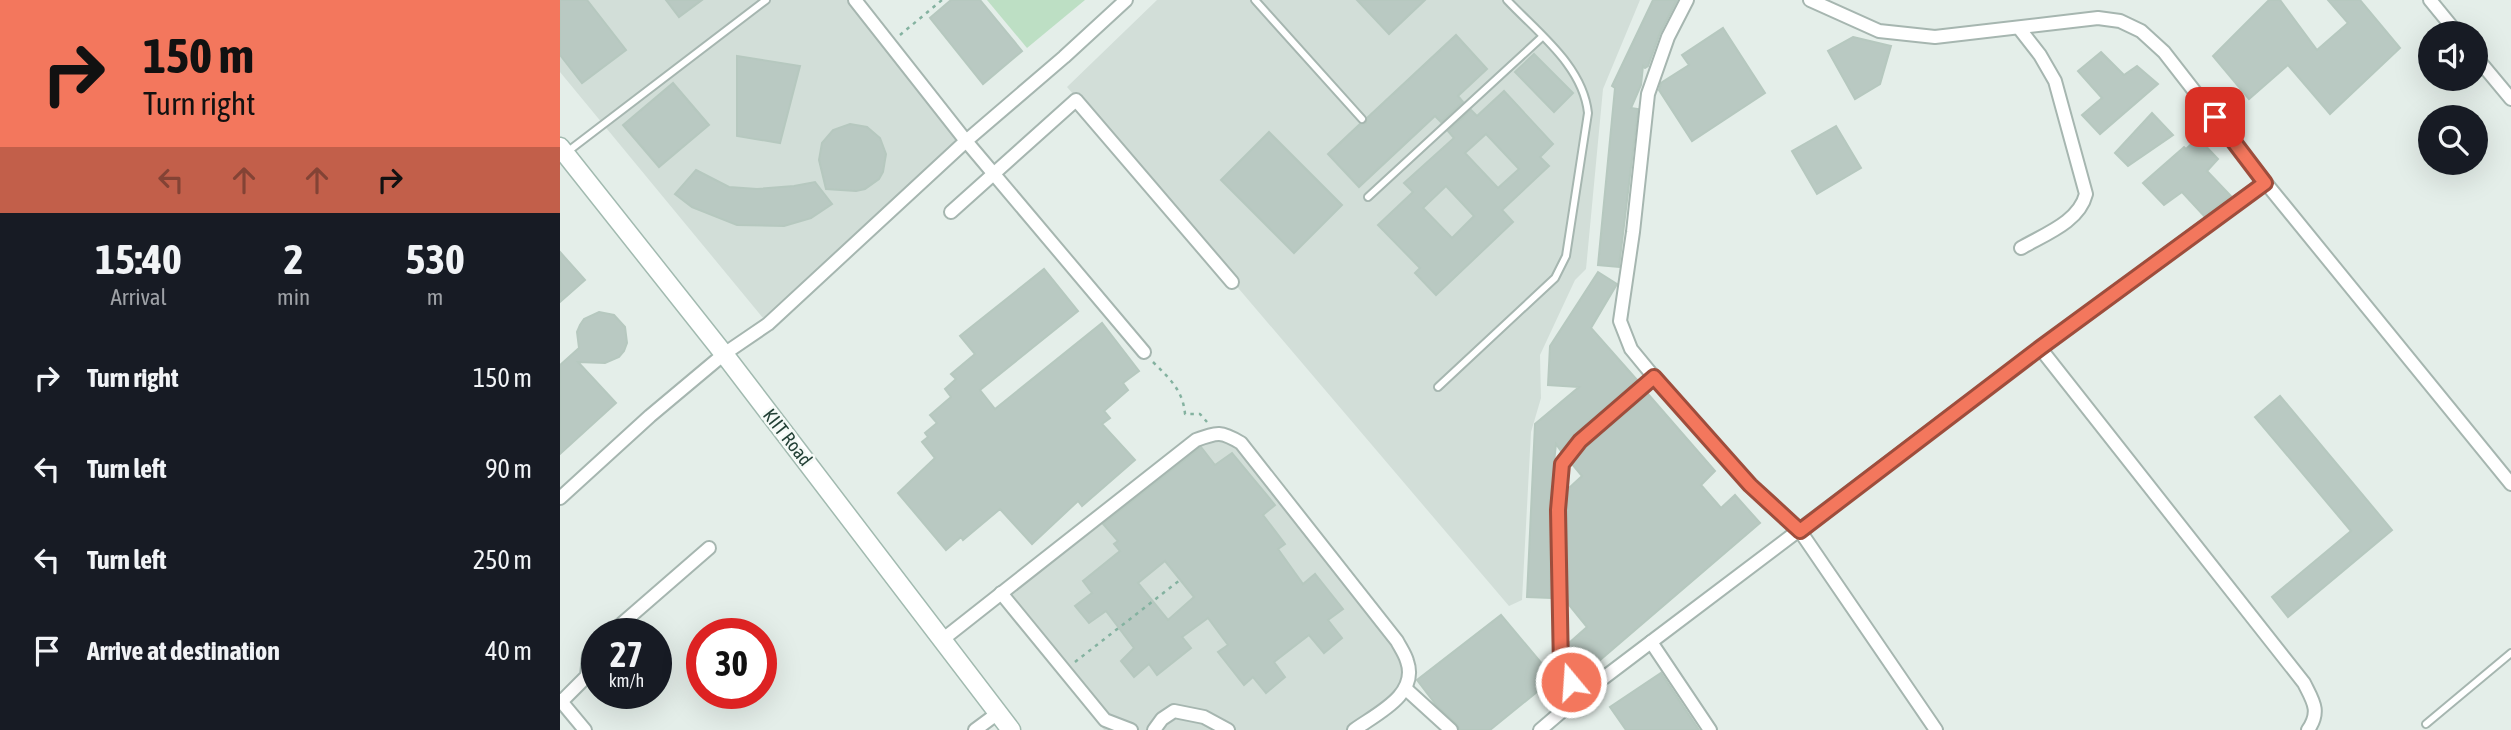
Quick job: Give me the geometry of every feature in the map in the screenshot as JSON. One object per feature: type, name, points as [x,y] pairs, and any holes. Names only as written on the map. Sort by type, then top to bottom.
[{"type":"main road","name":"KIIT Road","points":[[562,150],[724,354],[1011,730]]},
{"type":"street","points":[[855,0],[966,141],[1143,352]]},
{"type":"street","points":[[560,498],[650,416],[724,354],[768,324],[966,141],[1065,57],[1126,0]]},
{"type":"street","points":[[1687,0],[1668,37],[1648,94],[1620,321],[1631,349],[1654,377],[1750,485],[1800,531],[1936,730]]},
{"type":"street","points":[[1810,0],[1878,31],[1935,37],[2098,18],[2120,22],[2141,31],[2164,52],[2265,183],[2511,484]]},
{"type":"street","points":[[2430,0],[2447,21]]},
{"type":"street","points":[[2019,28],[2040,55],[2055,81],[2086,194],[2082,207],[2074,217],[2021,248]]},
{"type":"street","points":[[2488,71],[2511,99]]},
{"type":"street","points":[[951,212],[1076,100],[1232,282]]},
{"type":"street","points":[[1541,730],[1581,695],[2040,348],[2265,183]]},
{"type":"street","points":[[2040,348],[2304,683],[2316,707],[2308,730]]},
{"type":"street","points":[[1581,695],[1561,669],[1558,510],[1562,464],[1580,441],[1654,377]]},
{"type":"street","points":[[942,640],[1196,440],[1216,432],[1226,434],[1241,443],[1397,641],[1408,661],[1410,675],[1406,689],[1354,730]]},
{"type":"street","points":[[628,618],[709,548]]},
{"type":"street","points":[[1001,593],[1105,720],[1131,730]]},
{"type":"street","points":[[1651,642],[1710,730]]},
{"type":"street","points":[[581,682],[560,701],[585,730]]},
{"type":"street","points":[[1406,689],[1451,730]]},
{"type":"street","points":[[1154,730],[1161,719],[1174,711],[1204,717],[1228,730]]},
{"type":"street","points":[[975,730],[998,713]]},
{"type":"lane","points":[[562,150],[766,0]]},
{"type":"lane","points":[[1255,0],[1362,119]]},
{"type":"lane","points":[[1438,387],[1555,278],[1566,256],[1588,113],[1586,97],[1568,65],[1507,0]]},
{"type":"lane","points":[[1368,197],[1542,37]]},
{"type":"lane","points":[[2426,724],[2511,653]]},
{"type":"path","points":[[890,45],[942,0]]},
{"type":"path","points":[[1143,352],[1178,387],[1185,414],[1200,414],[1216,432]]},
{"type":"path","points":[[1065,671],[1181,580]]},
{"type":"shaded area","points":[[560,0],[855,0],[966,141],[768,324],[560,72]]},
{"type":"shaded area","points":[[1157,0],[1640,0],[1603,89],[1586,269],[1575,280],[1540,355],[1541,398],[1531,432],[1522,600],[1509,606],[1067,87]]},
{"type":"shaded area","points":[[1226,434],[1397,641],[1406,689],[1354,730],[1104,730],[1001,593],[1196,440]]},
{"type":"green space","points":[[987,0],[1085,0],[1027,48]]},
{"type":"building","points":[[560,0],[587,0],[626,50],[582,83],[560,55]]},
{"type":"building","points":[[666,0],[702,0],[679,17]]},
{"type":"building","points":[[951,0],[980,0],[1022,51],[983,84],[930,18]]},
{"type":"building","points":[[1357,0],[1425,0],[1389,34]]},
{"type":"building","points":[[1653,0],[1677,0],[1660,33],[1648,66],[1643,66],[1641,85],[1631,108],[1638,109],[1619,267],[1598,265],[1615,88],[1612,86]]},
{"type":"building","points":[[2269,0],[2280,0],[2317,50],[2348,23],[2328,0],[2360,0],[2400,48],[2330,114],[2288,65],[2249,99],[2213,56]]},
{"type":"building","points":[[1723,28],[1765,93],[1692,141],[1659,90],[1661,83],[1689,65],[1682,55]]},
{"type":"building","points":[[1456,35],[1487,69],[1458,96],[1463,102],[1441,122],[1435,116],[1359,187],[1328,154],[1360,124],[1366,123],[1367,118]]},
{"type":"building","points":[[1853,37],[1891,46],[1880,84],[1855,99],[1828,51]]},
{"type":"building","points":[[2101,52],[2124,75],[2137,66],[2158,84],[2100,134],[2082,115],[2102,98],[2078,71]]},
{"type":"building","points":[[1534,54],[1573,93],[1554,112],[1515,72]]},
{"type":"building","points":[[737,56],[800,66],[780,143],[737,136]]},
{"type":"building","points":[[673,83],[709,125],[659,167],[623,125]]},
{"type":"building","points":[[1504,91],[1553,144],[1540,157],[1549,166],[1502,210],[1513,222],[1436,295],[1415,273],[1420,268],[1378,225],[1413,192],[1404,183],[1454,138],[1448,131],[1471,110],[1477,116]],"holes":[[[1486,134],[1519,169],[1498,188],[1465,153]],[[1446,186],[1474,216],[1452,238],[1423,208]]]},
{"type":"building","points":[[2152,113],[2173,135],[2128,166],[2115,153]]},
{"type":"building","points":[[850,124],[867,127],[880,138],[886,154],[883,172],[879,179],[865,189],[826,189],[819,160],[822,143],[833,130]]},
{"type":"building","points":[[1836,126],[1861,168],[1817,194],[1792,151]]},
{"type":"building","points":[[1269,132],[1342,205],[1294,253],[1221,180]]},
{"type":"building","points":[[2198,138],[2218,159],[2207,171],[2231,196],[2204,216],[2182,192],[2164,205],[2143,183]]},
{"type":"building","points":[[696,170],[729,187],[757,189],[815,182],[832,204],[811,218],[784,226],[737,225],[692,207],[675,194]]},
{"type":"building","points":[[560,252],[585,280],[560,302]]},
{"type":"building","points":[[1044,269],[1078,311],[980,390],[995,409],[1102,323],[1139,371],[1123,383],[1128,390],[1104,411],[1110,418],[1102,424],[1135,460],[1082,506],[1078,501],[1032,544],[1000,509],[963,540],[961,537],[946,550],[898,493],[935,458],[922,442],[928,437],[925,433],[937,423],[930,415],[951,397],[945,389],[956,379],[951,374],[975,354],[960,336]]},
{"type":"building","points":[[1598,272],[1617,284],[1591,328],[1637,380],[1574,435],[1561,451],[1556,444],[1549,509],[1551,598],[1527,597],[1535,424],[1579,387],[1548,385],[1550,346]]},
{"type":"building","points":[[599,312],[614,315],[625,327],[627,343],[624,351],[619,357],[605,363],[578,362],[616,403],[560,454],[560,365],[579,348],[577,332],[584,319]]},
{"type":"building","points":[[1648,394],[1715,471],[1701,485],[1721,508],[1735,495],[1760,523],[1586,672],[1569,652],[1569,643],[1587,627],[1569,605],[1569,488],[1582,476],[1572,464],[1586,447]]},
{"type":"building","points":[[2280,396],[2392,530],[2288,617],[2272,597],[2351,531],[2255,417]]},
{"type":"building","points":[[1201,447],[1215,465],[1232,453],[1275,505],[1263,515],[1285,544],[1278,549],[1303,584],[1315,574],[1343,609],[1328,620],[1342,638],[1324,653],[1309,635],[1274,662],[1285,677],[1266,693],[1253,677],[1244,685],[1218,652],[1228,645],[1208,618],[1182,637],[1191,648],[1157,675],[1149,664],[1134,677],[1121,661],[1134,648],[1106,611],[1089,623],[1075,606],[1092,593],[1083,581],[1120,551],[1114,544],[1118,541],[1103,524]],"holes":[[[1165,561],[1194,597],[1168,620],[1138,583]]]},
{"type":"building","points":[[1501,615],[1554,678],[1490,730],[1460,730],[1417,680]]},
{"type":"building","points":[[1661,673],[1699,730],[1626,730],[1610,707]]},
{"type":"route","points":[[1571,682],[1561,669],[1558,510],[1562,464],[1580,441],[1654,377],[1750,485],[1800,531],[2040,348],[2265,183],[2215,117]]}]
